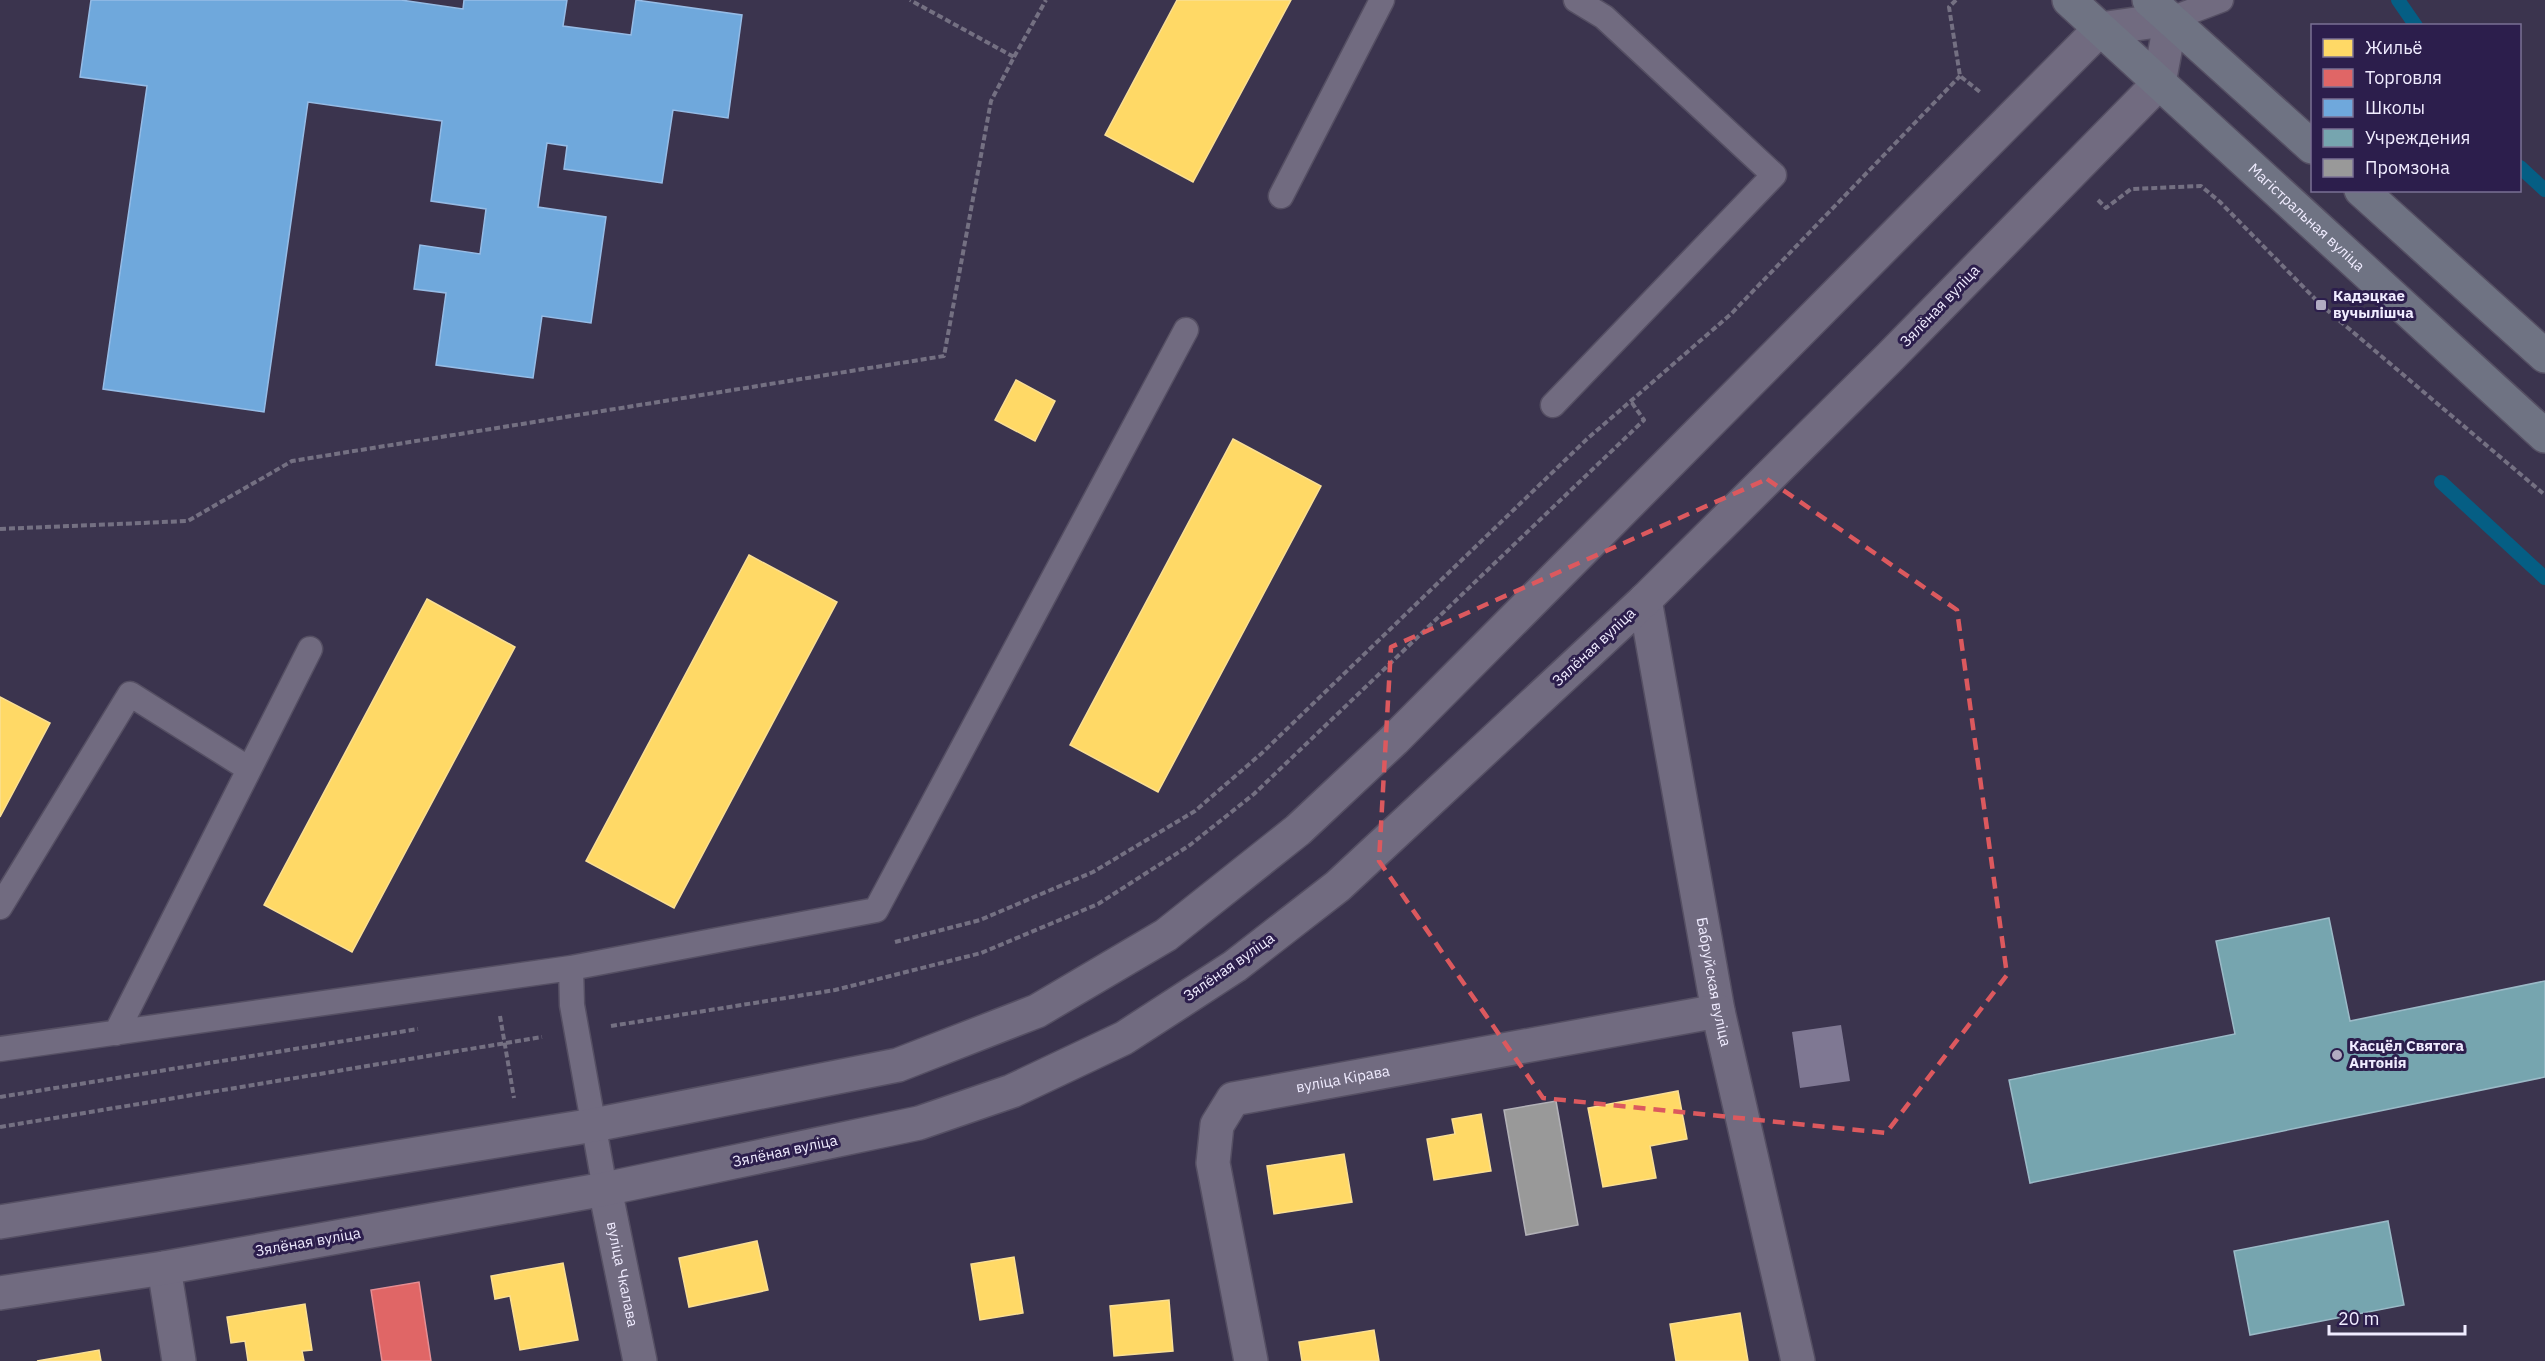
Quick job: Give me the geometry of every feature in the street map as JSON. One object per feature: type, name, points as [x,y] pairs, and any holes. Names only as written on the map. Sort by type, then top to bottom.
[{"type":"main road","name":"Магістральная вуліца","points":[[2069,0],[2545,436]]},
{"type":"main road","points":[[2160,10],[2311,145]]},
{"type":"main road","points":[[2363,192],[2545,356]]},
{"type":"street","points":[[0,1222],[594,1125],[898,1065],[1037,1011],[1166,935],[1298,830],[1394,740],[1652,483],[2100,29],[2160,10],[2159,83]]},
{"type":"street","name":"Зялёная вуліца","points":[[0,1293],[164,1268],[605,1189],[919,1122],[1012,1091],[1124,1038],[1234,966],[1338,886],[1645,600],[1889,358],[2159,83]]},
{"type":"street","name":"Бабруйская вуліца","points":[[1645,600],[1718,1011],[1798,1361]]},
{"type":"street","name":"вуліца Кірава","points":[[1251,1361],[1213,1163],[1217,1125],[1233,1099],[1718,1011]]},
{"type":"street","name":"вуліца Чкалава","points":[[605,1189],[640,1361]]},
{"type":"street","points":[[164,1268],[179,1361]]},
{"type":"lane","points":[[1281,196],[1382,0]]},
{"type":"lane","points":[[1553,405],[1774,176],[1604,17],[1576,0]]},
{"type":"lane","points":[[2160,10],[2221,0]]},
{"type":"lane","points":[[0,1049],[571,968],[876,910],[1186,330]]},
{"type":"lane","points":[[116,1033],[310,650]]},
{"type":"lane","points":[[0,907],[130,694],[249,769]]},
{"type":"lane","points":[[571,968],[572,1005],[605,1189]]},
{"type":"path","points":[[910,0],[1014,57]]},
{"type":"path","points":[[0,529],[188,521],[292,461],[944,356],[991,101],[1046,0]]},
{"type":"path","points":[[1956,0],[1949,7],[1960,76],[1987,99]]},
{"type":"path","points":[[891,943],[980,920],[1083,876],[1195,812],[1262,753],[1587,439],[1731,314],[1960,76]]},
{"type":"path","points":[[2091,193],[2106,208],[2131,189],[2201,186],[2220,202],[2321,305],[2545,495]]},
{"type":"path","points":[[488,1018],[510,1014]]},
{"type":"path","points":[[0,1097],[419,1029]]},
{"type":"highlighted area","points":[[1767,479],[1957,610],[2007,975],[1886,1133],[1543,1098],[1379,861],[1391,647]]},
{"type":"building: Жильё","points":[[1177,0],[1291,0],[1193,182],[1105,135]]},
{"type":"building: Жильё","points":[[1016,380],[1055,401],[1035,441],[995,420]]},
{"type":"building: Жильё","points":[[1233,439],[1321,486],[1158,792],[1070,745]]},
{"type":"building: Жильё","points":[[749,555],[837,602],[674,908],[586,861]]},
{"type":"building: Жильё","points":[[427,599],[515,647],[352,952],[264,905]]},
{"type":"building: Жильё","points":[[0,697],[50,723],[0,817]]},
{"type":"building: Жильё","points":[[1678,1091],[1687,1139],[1650,1146],[1656,1178],[1603,1187],[1588,1108]]},
{"type":"building: Жильё","points":[[1481,1114],[1491,1171],[1434,1180],[1427,1139],[1455,1134],[1452,1119]]},
{"type":"building: Жильё","points":[[1344,1154],[1352,1202],[1274,1214],[1267,1166]]},
{"type":"building: Жильё","points":[[757,1241],[768,1290],[689,1307],[679,1258]]},
{"type":"building: Жильё","points":[[1014,1257],[1023,1313],[980,1320],[971,1264]]},
{"type":"building: Жильё","points":[[563,1263],[578,1340],[520,1350],[510,1296],[495,1299],[491,1276]]},
{"type":"building: Жильё","points":[[1169,1300],[1173,1351],[1114,1356],[1110,1306]]},
{"type":"building: Жильё","points":[[305,1304],[312,1350],[302,1351],[304,1361],[248,1361],[245,1341],[231,1343],[227,1317]]},
{"type":"building: Жильё","points":[[1740,1313],[1748,1361],[1676,1361],[1670,1324]]},
{"type":"building: Жильё","points":[[1374,1330],[1379,1361],[1302,1361],[1299,1342]]},
{"type":"building: Жильё","points":[[99,1350],[101,1361],[37,1361]]},
{"type":"building: Торговля","points":[[419,1282],[431,1361],[382,1361],[371,1290]]},
{"type":"building: Школы","points":[[91,0],[401,0],[463,9],[464,0],[567,0],[563,26],[631,35],[636,0],[742,15],[728,118],[673,110],[662,183],[564,169],[567,146],[547,143],[538,207],[606,217],[591,323],[542,316],[533,378],[436,365],[446,293],[414,289],[420,245],[480,254],[486,209],[431,201],[442,121],[308,102],[264,412],[103,389],[147,86],[80,77]]},
{"type":"building: Учреждения","name":"Касцёл Святога Антонія","points":[[2329,918],[2350,1021],[2545,981],[2545,1077],[2030,1183],[2009,1080],[2235,1034],[2216,941]]},
{"type":"building: Учреждения","points":[[2388,1221],[2404,1305],[2250,1335],[2234,1251]]},
{"type":"building: Промзона","points":[[1556,1101],[1578,1225],[1526,1235],[1504,1110]]},
{"type":"building: Прочее","points":[[1841,1025],[1850,1081],[1800,1088],[1792,1032]]},
{"type":"waterway","points":[[2398,0],[2415,24]]},
{"type":"waterway","points":[[2521,168],[2545,190]]},
{"type":"waterway","points":[[2441,482],[2545,578]]},
{"type":"place","name":"Кадэцкае вучылішча","points":[[2321,305]]},
{"type":"place","name":"Касцёл Святога Антонія","points":[[2337,1055]]}]
